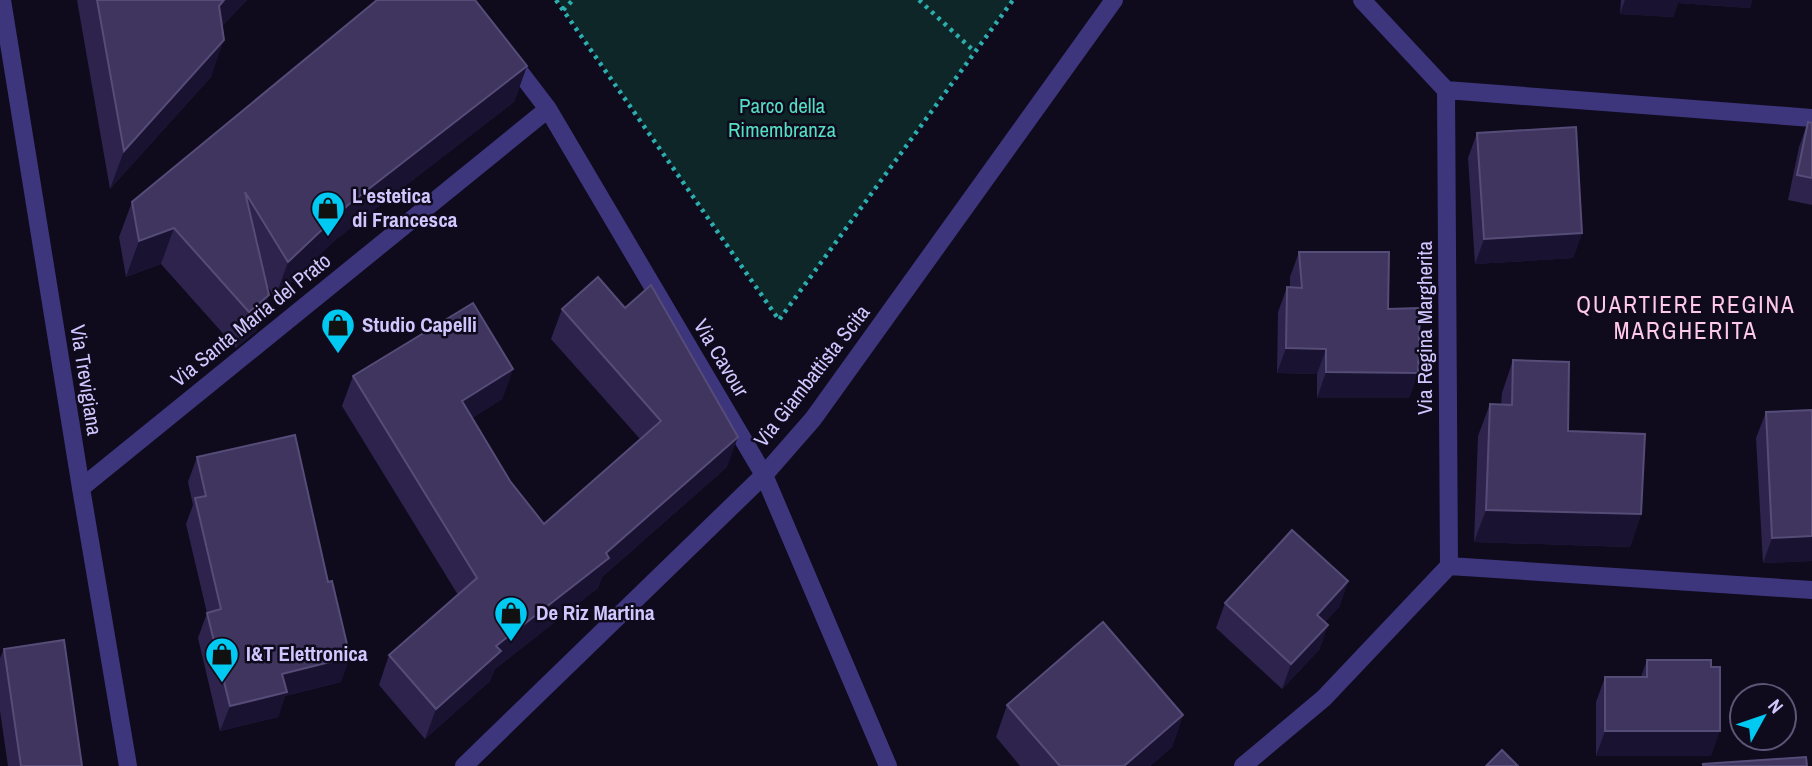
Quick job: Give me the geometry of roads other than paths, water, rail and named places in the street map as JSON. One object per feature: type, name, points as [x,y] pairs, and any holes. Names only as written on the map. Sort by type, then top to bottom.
[{"type":"street","name":"Via Trevigiana","points":[[2,0],[128,766]]},
{"type":"street","name":"Via Giambattista Scita","points":[[464,766],[764,475],[813,419],[1114,0]]},
{"type":"street","points":[[1362,0],[1446,90],[1812,118]]},
{"type":"street","name":"Via Cavour","points":[[498,43],[548,109],[764,475],[888,766]]},
{"type":"street","name":"Via Regina Margherita","points":[[1446,90],[1449,566]]},
{"type":"street","name":"Via Santa Maria del Prato","points":[[81,488],[548,109]]},
{"type":"street","points":[[1243,766],[1324,698],[1449,566],[1812,590]]},
{"type":"place","name":"L'estetica di Francesca","points":[[328,238]]},
{"type":"place","name":"Studio Capelli","points":[[338,355]]},
{"type":"place","name":"De Riz Martina","points":[[511,643]]},
{"type":"place","name":"I&T Elettronica","points":[[222,684]]},
{"type":"district","name":"QUARTIERE REGINA MARGHERITA","points":[[1686,318]]},
{"type":"park label","name":"Parco della Rimembranza","points":[[782,118]]}]
